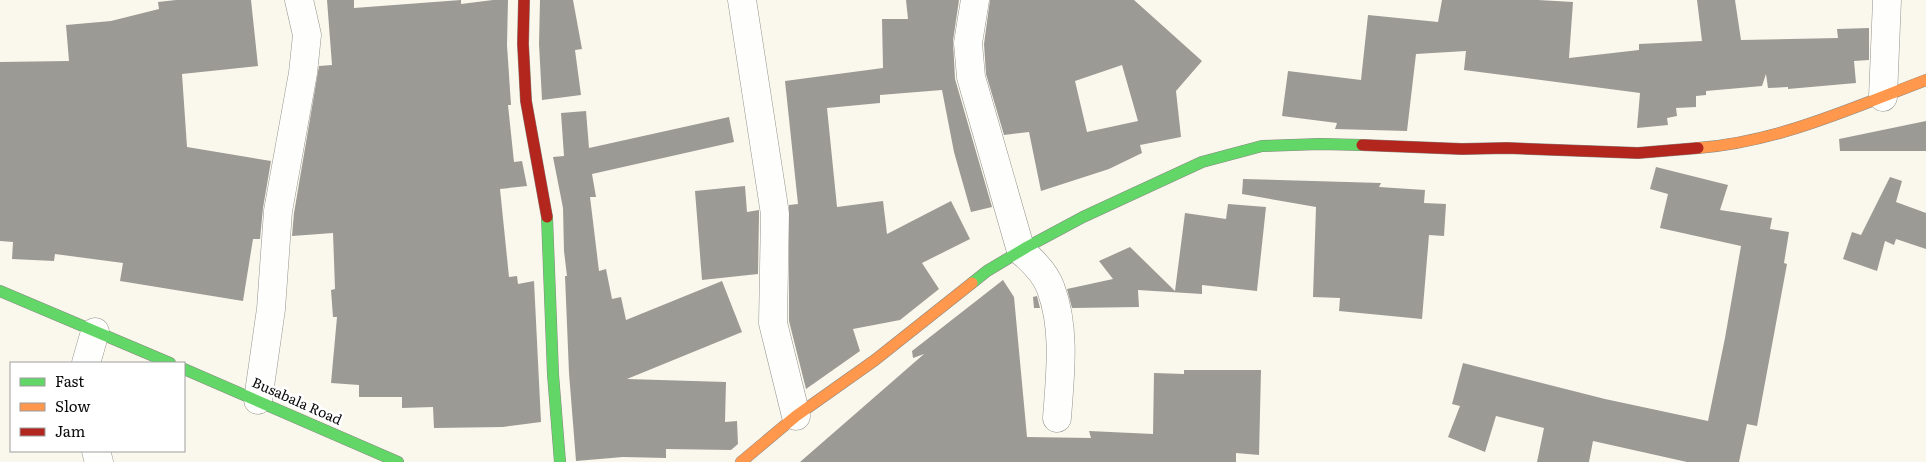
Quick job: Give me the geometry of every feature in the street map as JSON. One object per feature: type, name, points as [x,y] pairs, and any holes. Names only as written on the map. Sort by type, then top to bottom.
[{"type":"street","points":[[258,400],[271,309],[278,211],[303,73],[307,35],[299,0]]},
{"type":"street","points":[[524,0],[523,44],[526,101],[547,209],[553,374],[560,462]]},
{"type":"street","points":[[742,0],[775,214],[773,323],[796,416]]},
{"type":"street","points":[[975,0],[968,43],[971,77],[1021,251],[1035,263],[1051,288],[1059,320],[1058,418]]},
{"type":"street","points":[[1883,97],[1887,0]]},
{"type":"street","points":[[741,462],[796,416],[875,360],[987,271],[1083,217],[1202,162],[1262,146],[1320,144],[1462,150],[1507,148],[1638,153],[1735,143],[1806,126],[1926,80]]},
{"type":"street","points":[[0,291],[168,362]]},
{"type":"street","points":[[86,362],[94,332]]},
{"type":"street","name":"Busabala Road","points":[[185,369],[398,462]]},
{"type":"building","points":[[176,0],[251,0],[258,66],[182,74],[187,147],[271,161],[260,239],[253,239],[243,301],[120,281],[123,263],[55,254],[54,261],[12,259],[13,242],[0,241],[0,62],[69,61],[66,25],[111,21],[159,9],[158,2]]},
{"type":"building","points":[[327,0],[354,0],[354,8],[461,0],[461,4],[508,0],[507,45],[511,105],[508,105],[514,162],[522,161],[527,186],[500,189],[509,277],[517,276],[518,284],[534,281],[541,422],[503,427],[434,428],[433,407],[402,408],[402,397],[359,397],[359,385],[331,383],[337,317],[333,317],[331,290],[335,289],[333,233],[292,236],[294,213],[319,66],[332,65]]},
{"type":"building","points":[[540,0],[573,0],[582,49],[575,50],[581,95],[542,100],[539,44]]},
{"type":"building","points":[[906,0],[959,0],[953,41],[955,79],[992,207],[971,212],[954,152],[942,90],[880,95],[880,103],[827,108],[837,207],[883,201],[887,234],[951,201],[970,239],[922,263],[939,289],[900,320],[853,329],[860,351],[806,389],[789,321],[789,205],[798,204],[785,81],[883,68],[882,19],[908,19]]},
{"type":"building","points":[[990,0],[1134,0],[1202,61],[1176,91],[1181,137],[1140,145],[1142,153],[1109,169],[1041,191],[1029,132],[1004,135],[986,74],[984,44]],"holes":[[[1122,65],[1138,121],[1087,132],[1075,81]]]},
{"type":"building","points":[[1442,0],[1573,2],[1569,58],[1639,50],[1639,44],[1702,41],[1697,0],[1735,0],[1741,40],[1838,38],[1837,29],[1869,28],[1869,60],[1854,61],[1856,83],[1788,89],[1788,87],[1768,88],[1766,74],[1762,86],[1706,91],[1706,95],[1696,96],[1696,107],[1676,108],[1677,116],[1667,118],[1668,125],[1637,128],[1640,93],[1464,70],[1466,51],[1416,54],[1407,131],[1335,129],[1337,123],[1282,116],[1288,71],[1361,80],[1368,15],[1438,22]]},
{"type":"building","points":[[586,111],[589,148],[729,117],[734,142],[592,174],[596,197],[590,197],[599,271],[606,269],[612,299],[621,297],[626,320],[722,281],[742,332],[627,379],[726,382],[725,422],[737,421],[738,444],[731,450],[666,449],[666,458],[623,457],[576,461],[569,373],[565,276],[567,276],[564,251],[563,208],[553,157],[564,156],[561,113]]},
{"type":"building","points":[[1926,121],[1926,151],[1840,151],[1839,139]]},
{"type":"building","points":[[1656,167],[1728,185],[1720,210],[1772,218],[1770,229],[1789,232],[1784,263],[1787,264],[1757,426],[1747,424],[1739,462],[1687,462],[1593,441],[1589,462],[1537,462],[1544,428],[1496,416],[1485,452],[1448,437],[1460,406],[1452,404],[1463,363],[1605,399],[1708,421],[1741,246],[1660,228],[1668,194],[1650,189]]},
{"type":"building","points":[[1890,177],[1902,181],[1896,202],[1926,213],[1926,249],[1896,239],[1894,245],[1885,241],[1877,271],[1843,259],[1852,232],[1861,235]]},
{"type":"building","points":[[1243,179],[1381,183],[1379,187],[1425,190],[1424,203],[1446,204],[1444,236],[1429,235],[1422,319],[1339,311],[1340,298],[1313,297],[1316,207],[1242,194]]},
{"type":"building","points":[[745,186],[747,212],[759,210],[758,274],[702,280],[695,191]]},
{"type":"building","points":[[1228,204],[1266,207],[1257,291],[1202,285],[1202,294],[1138,290],[1139,307],[1072,308],[1067,289],[1113,279],[1099,261],[1130,247],[1175,291],[1185,213],[1226,219]]},
{"type":"building","points":[[1003,280],[1014,297],[1027,437],[1091,438],[1089,431],[1153,434],[1154,373],[1184,374],[1184,370],[1261,370],[1259,455],[1236,453],[1236,462],[800,462],[924,354],[913,358],[912,351]]},
{"type":"building","points":[[1037,296],[1040,308],[1034,308],[1033,297]]},
{"type":"traffic: fast","points":[[972,283],[987,271],[1027,247],[1083,217],[1202,162],[1262,146],[1362,145]]},
{"type":"traffic: fast","points":[[547,217],[553,374],[560,462]]},
{"type":"traffic: fast","points":[[0,291],[168,362]]},
{"type":"traffic: fast","points":[[185,369],[398,462]]},
{"type":"traffic: slow","points":[[1698,148],[1728,145],[1786,131],[1926,80]]},
{"type":"traffic: slow","points":[[741,462],[796,416],[875,360],[972,283]]},
{"type":"traffic: jam","points":[[524,0],[523,44],[526,101],[547,217]]},
{"type":"traffic: jam","points":[[1362,145],[1638,153],[1698,148]]}]
